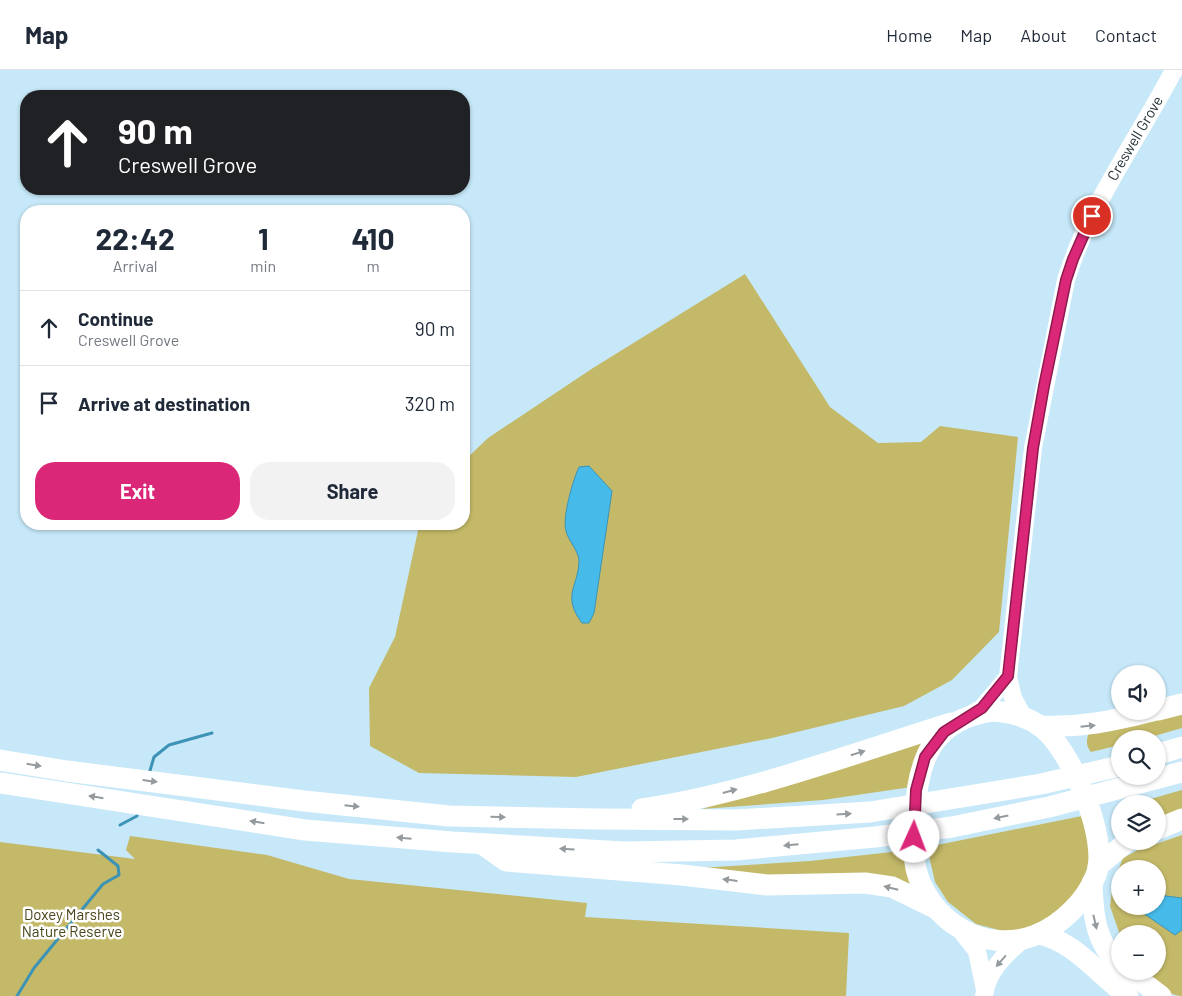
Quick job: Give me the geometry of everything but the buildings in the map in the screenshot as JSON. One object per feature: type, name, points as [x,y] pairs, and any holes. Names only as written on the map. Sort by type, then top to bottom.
[{"type":"highway","points":[[1166,708],[1182,704]]},
{"type":"highway","points":[[598,819],[610,813],[664,805],[750,786],[964,718],[993,711],[1032,722],[1076,727],[1097,725],[1117,720]]},
{"type":"highway","points":[[935,908],[921,883],[913,853],[916,790],[925,757],[944,732],[964,718]]},
{"type":"highway","points":[[1032,722],[1064,753],[1088,806],[1098,839],[1092,910],[1100,939],[1111,953]]},
{"type":"highway","points":[[1166,752],[1182,747]]},
{"type":"highway","points":[[0,760],[65,781],[305,830],[482,844],[506,860],[617,860],[875,837],[952,827],[1116,791],[1182,772]]},
{"type":"highway","points":[[0,783],[65,781],[304,801],[449,816],[736,820],[870,812],[948,801],[1111,769]]},
{"type":"highway","points":[[1166,826],[1182,819]]},
{"type":"highway","points":[[1032,936],[1069,913],[1086,895],[1095,875],[1119,850]]},
{"type":"highway","points":[[617,860],[767,885],[865,883],[892,887],[935,908],[959,928],[970,934],[999,941],[1032,936],[1049,936],[1070,947],[1128,996]]},
{"type":"highway","points":[[1140,980],[1160,996]]},
{"type":"main road","name":"Creswell Grove","points":[[1032,722],[1013,698],[1008,676],[1033,448],[1066,280],[1092,216],[1174,70]]},
{"type":"main road","points":[[964,718],[982,708],[1008,676]]},
{"type":"main road","points":[[959,928],[977,952],[985,993]]},
{"type":"main road","points":[[985,993],[996,966],[1032,936]]},
{"type":"green space","points":[[745,274],[830,407],[878,443],[921,442],[940,426],[1018,437],[999,632],[952,680],[904,706],[772,738],[576,777],[419,773],[370,746],[369,688],[395,637],[418,530],[470,530],[470,455],[488,438],[593,368]]},
{"type":"green space","points":[[1182,709],[1182,728],[1166,733],[1166,730],[1111,730],[1111,747],[1091,752],[1087,745],[1089,733],[1139,720],[1166,720],[1166,713]]},
{"type":"green space","points":[[935,734],[918,786],[823,800],[702,809]]},
{"type":"green space","points":[[1182,790],[1182,815],[1166,820],[1164,795]]},
{"type":"green space","points":[[1087,815],[1092,860],[1069,907],[1042,925],[1010,933],[976,924],[948,902],[935,882],[927,847]]},
{"type":"green space","points":[[1182,835],[1182,996],[1171,994],[1153,980],[1166,980],[1166,925],[1117,925],[1113,915],[1166,915],[1166,860],[1122,860],[1138,850],[1166,850],[1166,840]]},
{"type":"green space","name":"Doxey Marshes Nature Reserve","points":[[130,836],[267,855],[349,879],[587,903],[585,917],[849,933],[846,996],[0,996],[0,842],[135,859],[126,850]]},
{"type":"green space","points":[[910,850],[911,884],[899,880],[782,877],[699,868],[810,861]]},
{"type":"water","points":[[589,466],[612,491],[594,613],[589,623],[582,623],[576,613],[572,598],[579,560],[565,525],[571,489],[579,467]]},
{"type":"water","points":[[1166,896],[1182,898],[1182,930],[1175,935],[1166,929],[1166,925],[1160,925],[1146,915],[1166,915]]},
{"type":"waterway","points":[[149,774],[154,757],[169,745],[212,733]]},
{"type":"waterway","points":[[120,825],[137,816],[138,811]]},
{"type":"waterway","points":[[17,996],[34,968],[103,884],[119,875],[118,866],[98,850]]},
{"type":"route","points":[[914,837],[918,774],[925,757],[936,740],[944,732],[982,708],[1008,676],[1033,448],[1044,386],[1066,280],[1082,236],[1092,216]]}]
